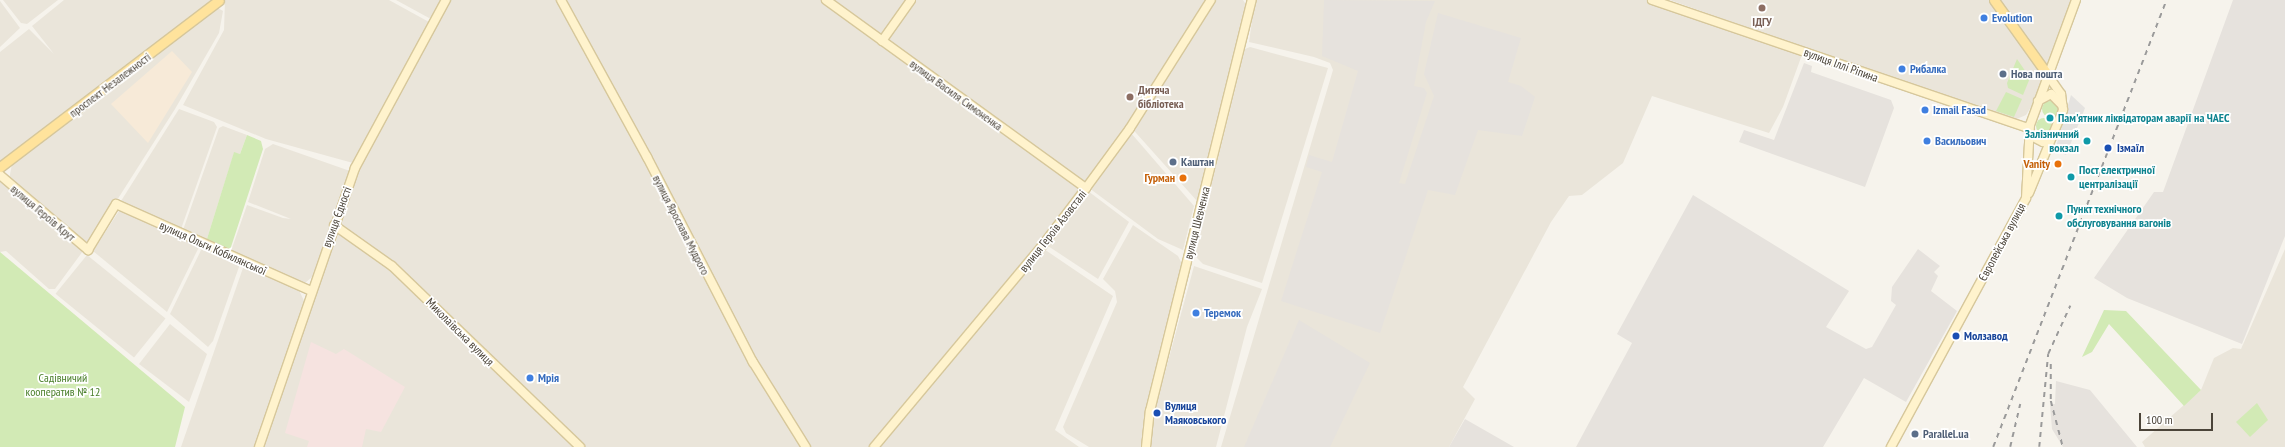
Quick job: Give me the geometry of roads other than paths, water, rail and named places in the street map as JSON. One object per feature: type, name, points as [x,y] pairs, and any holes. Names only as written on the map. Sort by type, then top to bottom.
[{"type":"main road","name":"проспект Незалежності","points":[[0,167],[219,0]]},
{"type":"main road","points":[[1994,0],[2047,74]]},
{"type":"street","name":"вулиця Єдності","points":[[259,447],[311,291],[355,168],[446,0]]},
{"type":"street","name":"вулиця Ярослава Мудрого","points":[[561,0],[644,150],[752,362],[806,447]]},
{"type":"street","name":"вулиця Василя Симоненка","points":[[826,0],[1086,188]]},
{"type":"street","points":[[882,41],[911,0]]},
{"type":"street","name":"вулиця Героїв Азовсталі","points":[[874,447],[1038,252],[1130,128],[1211,0]]},
{"type":"street","name":"вулиця Шевченка","points":[[1146,447],[1150,411],[1252,0]]},
{"type":"street","name":"вулиця Іллі Ріпина","points":[[1652,0],[2030,132],[2043,142],[2055,134]]},
{"type":"street","name":"Європейська вулиця","points":[[1891,447],[2026,198],[2029,169],[2030,132],[2036,104],[2076,0]]},
{"type":"street","points":[[2026,198],[2055,134],[2063,106],[2062,94],[2047,74]]},
{"type":"street","points":[[2036,104],[2042,96],[2050,94],[2059,98],[2063,106]]},
{"type":"street","points":[[2029,169],[2039,172]]},
{"type":"street","name":"вулиця Героїв Крут","points":[[0,175],[88,250],[116,204]]},
{"type":"street","name":"вулиця Ольги Кобилянської","points":[[116,204],[311,291]]},
{"type":"street","name":"Миколаївська вулиця","points":[[334,225],[392,266],[580,447]]},
{"type":"railway","points":[[1993,447],[2166,0]]},
{"type":"railway","points":[[2039,447],[2048,354],[2070,306]]},
{"type":"railway","points":[[2051,364],[2051,401],[2063,447]]},
{"type":"railway","points":[[2010,447],[2020,404]]},
{"type":"place","name":"ІДГУ","points":[[1762,8]]},
{"type":"place","name":"Evolution","points":[[1984,18]]},
{"type":"place","name":"Рибалка","points":[[1902,69]]},
{"type":"place","name":"Нова пошта","points":[[2003,74]]},
{"type":"place","name":"Дитяча бібліотека","points":[[1130,97]]},
{"type":"place","name":"Izmail Fasad","points":[[1925,110]]},
{"type":"place","name":"Пам'ятник ліквідаторам аварії на ЧАЕС","points":[[2050,118]]},
{"type":"place","name":"Васильович","points":[[1927,141]]},
{"type":"place","name":"Залізничний вокзал","points":[[2087,141]]},
{"type":"place","name":"Ізмаїл","points":[[2108,148]]},
{"type":"place","name":"Каштан","points":[[1173,162]]},
{"type":"place","name":"Vanity","points":[[2058,164]]},
{"type":"place","name":"Пост електричної централізації","points":[[2071,177]]},
{"type":"place","name":"Гурман","points":[[1183,178]]},
{"type":"place","name":"Пункт технічного обслуговування вагонів","points":[[2059,216]]},
{"type":"place","name":"Теремок","points":[[1196,313]]},
{"type":"place","name":"Молзавод","points":[[1956,336]]},
{"type":"place","name":"Мрія","points":[[530,378]]},
{"type":"place","name":"Вулиця Маяковського","points":[[1157,413]]},
{"type":"place","name":"Parallel.ua","points":[[1915,434]]},
{"type":"park label","name":"Садівничий кооператив № 12","points":[[63,385]]}]
